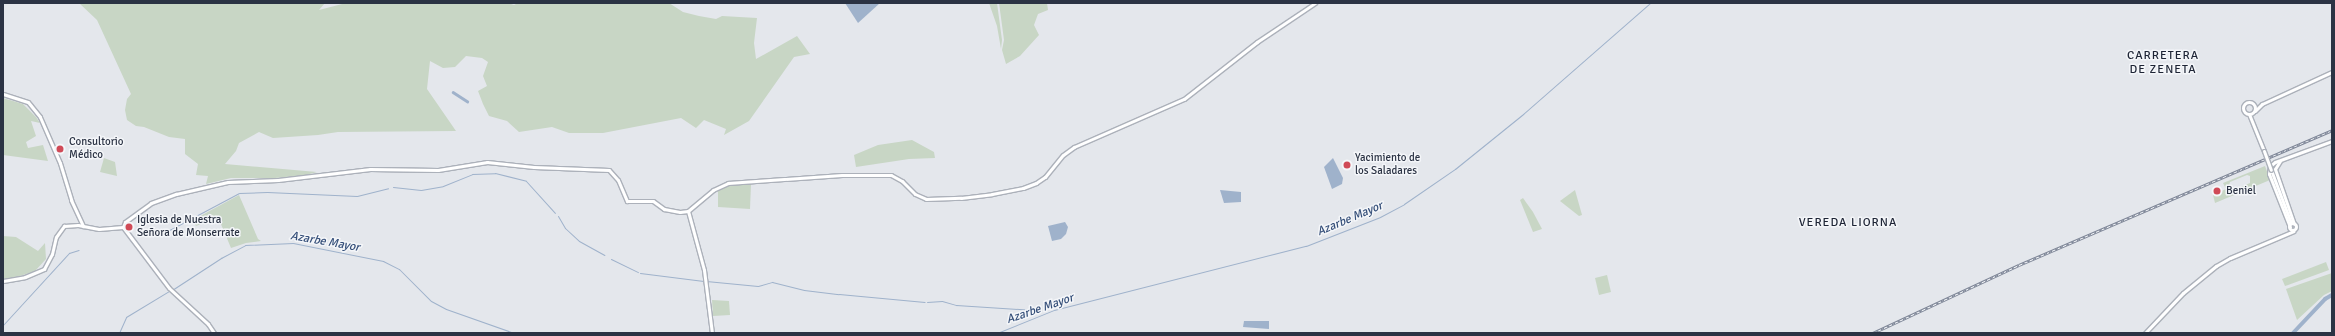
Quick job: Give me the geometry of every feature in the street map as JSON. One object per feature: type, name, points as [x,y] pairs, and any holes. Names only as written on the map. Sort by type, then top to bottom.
[{"type":"main road","points":[[123,227],[125,222],[151,203],[176,194],[241,180],[278,180],[370,170],[438,170],[487,162],[541,167],[609,170],[618,180],[627,201],[653,201],[664,209],[680,212],[688,211],[713,190],[724,184],[736,182],[882,174],[898,178],[918,196],[936,199],[974,197],[1030,186],[1044,177],[1063,155],[1074,147],[1187,96],[1257,42],[1314,3]]},
{"type":"main road","points":[[2249,114],[2262,104],[2332,72]]},
{"type":"main road","points":[[3,94],[28,102],[40,117],[60,163],[71,200],[84,226]]},
{"type":"main road","points":[[2262,104],[2248,103],[2244,107],[2244,112],[2249,114],[2254,122],[2264,151],[2273,170],[2291,225],[2288,234]]},
{"type":"main road","points":[[2253,104],[2254,122]]},
{"type":"main road","points":[[2270,165],[2332,141]]},
{"type":"main road","points":[[2273,170],[2277,163],[2287,158]]},
{"type":"main road","points":[[2270,165],[2273,170]]},
{"type":"main road","points":[[2270,165],[2269,174],[2294,231]]},
{"type":"main road","points":[[688,211],[705,281],[712,333]]},
{"type":"main road","points":[[3,281],[25,278],[44,269],[49,262],[59,231],[69,225],[99,228],[123,227]]},
{"type":"main road","points":[[2291,225],[2296,228],[2294,231]]},
{"type":"main road","points":[[123,227],[174,295],[208,324],[214,333]]},
{"type":"main road","points":[[2145,333],[2184,293],[2230,258],[2294,231]]},
{"type":"green space","points":[[79,3],[325,3],[319,10],[346,3],[508,3],[514,5],[518,3],[669,3],[683,12],[716,19],[722,16],[757,18],[754,43],[756,59],[797,36],[810,54],[794,57],[749,121],[724,135],[726,129],[704,120],[696,128],[681,118],[603,133],[569,133],[552,127],[519,132],[507,121],[489,116],[483,104],[478,91],[487,86],[483,76],[488,62],[482,58],[466,56],[455,67],[443,68],[430,61],[427,89],[456,131],[338,132],[273,138],[259,132],[239,143],[236,151],[225,164],[317,172],[306,175],[275,178],[231,178],[206,184],[208,176],[196,175],[198,164],[185,154],[185,139],[169,137],[144,127],[136,126],[127,120],[125,110],[127,99],[131,94],[97,20]]},
{"type":"green space","points":[[989,3],[997,3],[1002,40],[1001,49],[997,26]]},
{"type":"green space","points":[[999,3],[1047,3],[1048,10],[1038,14],[1034,25],[1039,35],[1020,56],[1006,64],[1002,50],[1004,40]]},
{"type":"green space","points":[[3,98],[23,104],[36,117],[40,123],[31,121],[36,136],[26,142],[28,148],[43,145],[48,161],[3,155]]},
{"type":"green space","points":[[912,140],[934,152],[935,158],[909,159],[856,167],[854,155],[878,145]]},
{"type":"green space","points":[[104,158],[115,162],[117,176],[100,172]]},
{"type":"green space","points":[[2265,166],[2270,180],[2215,203],[2213,195],[2226,189],[2223,183]],"holes":[[[2247,175],[2250,176],[2250,183],[2232,191],[2228,189],[2230,182]]]},
{"type":"green space","points":[[751,184],[750,209],[718,207],[718,190],[731,185]]},
{"type":"green space","points":[[1575,190],[1582,215],[1579,216],[1560,201]]},
{"type":"green space","points":[[239,195],[258,239],[261,241],[246,243],[231,248],[218,217],[196,226],[193,220]]},
{"type":"green space","points":[[1523,198],[1533,212],[1542,229],[1533,232],[1520,200]]},
{"type":"green space","points":[[3,236],[16,237],[38,251],[45,243],[46,259],[35,271],[20,276],[3,279]]},
{"type":"green space","points":[[2326,262],[2329,270],[2285,286],[2282,279]]},
{"type":"green space","points":[[2332,273],[2332,291],[2324,295],[2297,320],[2286,289]]},
{"type":"green space","points":[[1607,275],[1611,292],[1599,295],[1595,278]]},
{"type":"green space","points":[[712,300],[729,301],[730,315],[713,316]]},
{"type":"water","points":[[845,3],[880,3],[858,23]]},
{"type":"water","points":[[1333,158],[1343,178],[1342,184],[1332,189],[1324,167]]},
{"type":"water","points":[[1220,190],[1241,192],[1241,202],[1224,203]]},
{"type":"water","points":[[1065,222],[1068,227],[1066,234],[1061,239],[1052,241],[1048,226]]},
{"type":"water","points":[[1244,321],[1269,321],[1269,329],[1243,327]]},
{"type":"waterway","name":"Azarbe Mayor","points":[[997,333],[1054,310],[1306,246],[1380,217],[1404,204],[1455,169],[1522,115],[1650,3]]},
{"type":"waterway","points":[[453,92],[467,101]]},
{"type":"waterway","points":[[393,187],[421,190],[443,186],[472,174],[495,173],[526,181],[555,213]]},
{"type":"waterway","points":[[160,235],[239,193],[267,192],[357,196],[388,188]]},
{"type":"waterway","points":[[558,216],[565,228],[579,241],[604,255]]},
{"type":"waterway","name":"Azarbe Mayor","points":[[172,290],[221,258],[245,245],[293,243],[383,261],[399,269],[431,301],[446,309],[514,333]]},
{"type":"waterway","points":[[3,325],[69,253],[79,250]]},
{"type":"waterway","points":[[611,259],[638,272]]},
{"type":"waterway","points":[[640,273],[703,281]]},
{"type":"waterway","points":[[706,281],[758,286],[772,282],[804,290],[925,302]]},
{"type":"waterway","name":"Azarbe Mayor","points":[[119,333],[126,317],[169,291]]},
{"type":"waterway","points":[[2293,333],[2325,299],[2332,295]]},
{"type":"waterway","points":[[927,302],[942,301],[956,305],[1034,310],[1037,313]]},
{"type":"railway","points":[[1873,333],[2019,265],[2332,130]]},
{"type":"place","name":"Consultorio Médico","points":[[60,149]]},
{"type":"place","name":"Yacimiento de los Saladares","points":[[1347,165]]},
{"type":"place","name":"Beniel","points":[[2217,191]]},
{"type":"place","name":"Iglesia de Nuestra Señora de Monserrate","points":[[129,227]]},
{"type":"district","name":"CARRETERA DE ZENETA","points":[[2163,63]]},
{"type":"district","name":"VEREDA LIORNA","points":[[1848,223]]}]
